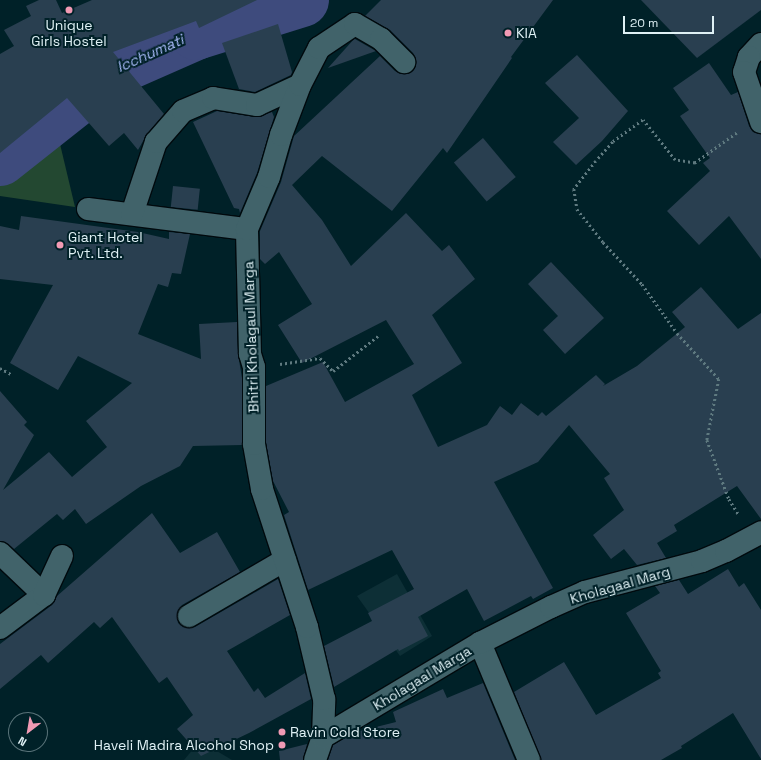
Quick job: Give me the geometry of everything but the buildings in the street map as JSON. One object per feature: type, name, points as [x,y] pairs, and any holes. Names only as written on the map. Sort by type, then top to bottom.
[{"type":"street","name":"Bhitri Kholagaul Marga","points":[[323,737],[324,699],[307,627],[262,489],[254,444],[254,368],[250,346],[247,229],[269,177],[281,135],[300,85],[320,48],[355,24],[381,39],[404,62]]},
{"type":"street","points":[[761,44],[749,57],[744,72],[761,122]]},
{"type":"street","points":[[132,214],[156,142],[183,111],[213,98],[257,105],[300,85]]},
{"type":"street","points":[[88,209],[247,229]]},
{"type":"street","name":"Kholagaal Marg","points":[[480,643],[551,607],[585,592],[702,561],[757,535]]},
{"type":"street","points":[[0,553],[44,595]]},
{"type":"street","points":[[0,628],[44,595],[62,556]]},
{"type":"street","points":[[189,616],[285,560]]},
{"type":"street","points":[[480,643],[529,760]]},
{"type":"street","name":"Kholagaal Marga","points":[[323,737],[480,643]]},
{"type":"street","points":[[315,760],[323,737]]},
{"type":"path","points":[[753,100],[752,120],[742,130],[695,162],[675,160],[643,120],[613,142],[574,189],[577,209],[603,242],[642,284],[677,334],[719,379],[707,440],[729,499],[757,535]]},
{"type":"path","points":[[254,368],[320,358],[333,371],[378,336]]},
{"type":"path","points":[[0,368],[11,374]]},
{"type":"shaded area","points":[[397,574],[432,636],[400,656],[357,596]]},
{"type":"shaded area","points":[[200,741],[232,760],[184,760]]},
{"type":"green space","points":[[55,123],[75,207],[0,196],[0,172]]},
{"type":"waterway","name":"Icchumati","points":[[0,159],[114,69],[196,33],[302,0]]},
{"type":"place","name":"Unique Girls Hostel","points":[[69,10]]},
{"type":"place","name":"KIA","points":[[508,33]]},
{"type":"place","name":"Giant Hotel Pvt. Ltd.","points":[[60,245]]},
{"type":"place","name":"Ravin Cold Store","points":[[282,732]]},
{"type":"place","name":"Haveli Madira Alcohol Shop","points":[[282,745]]}]
